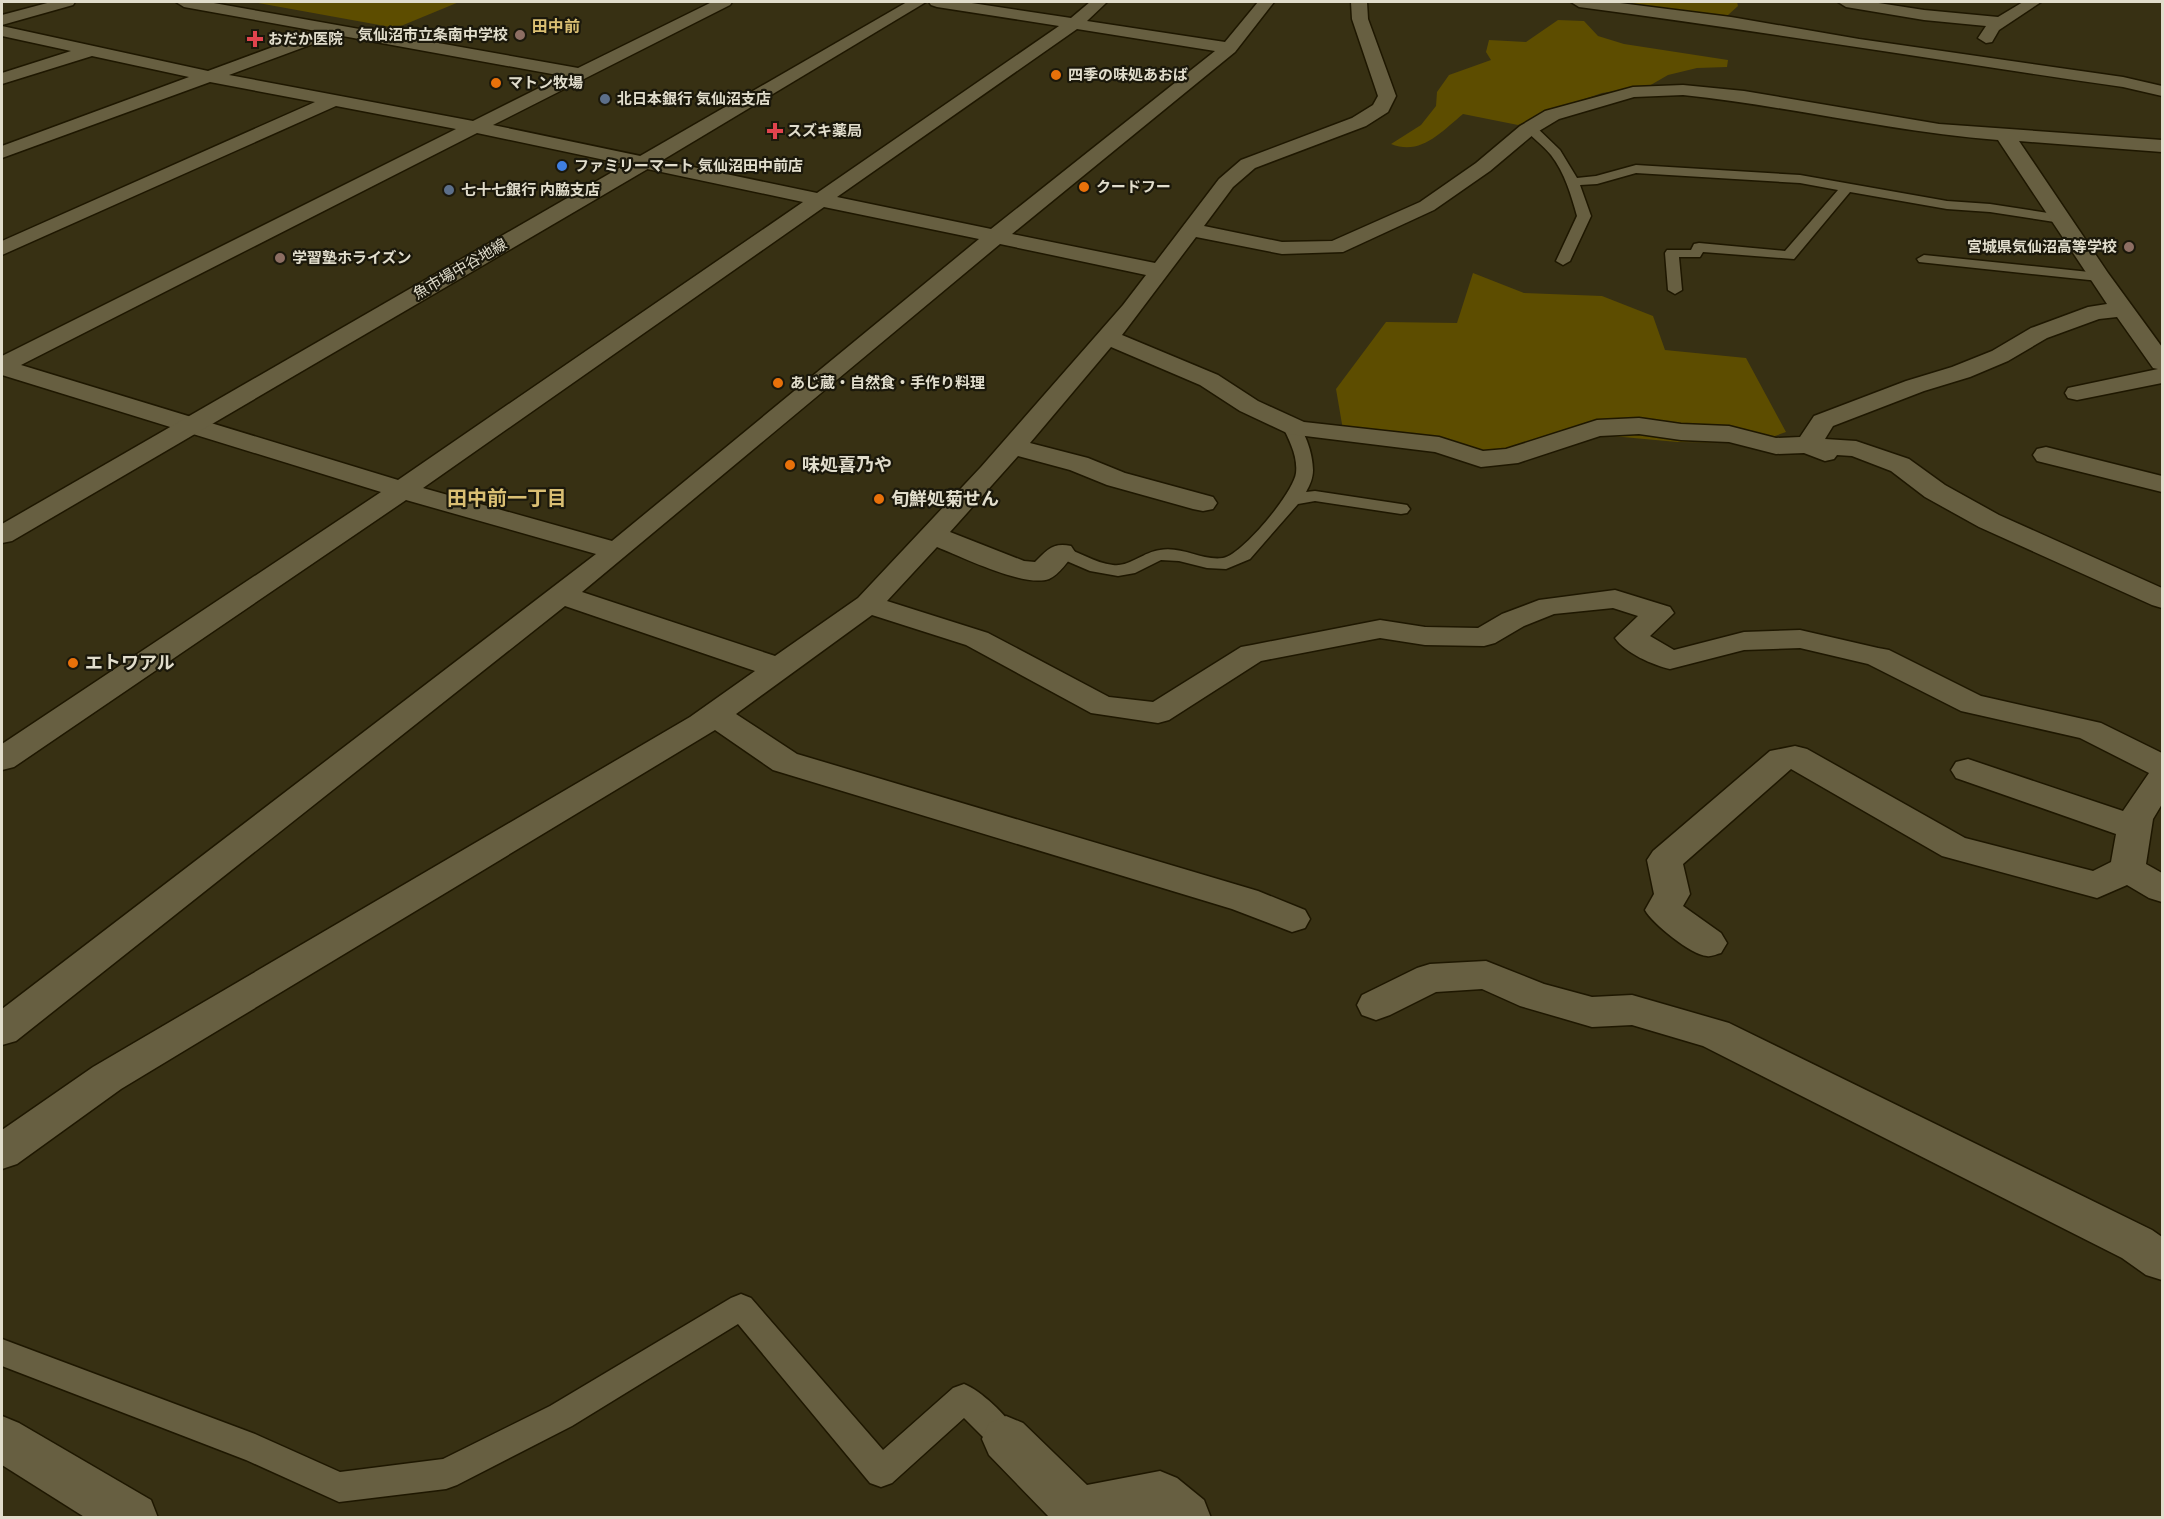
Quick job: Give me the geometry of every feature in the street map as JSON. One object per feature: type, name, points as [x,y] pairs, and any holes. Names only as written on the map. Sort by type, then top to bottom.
[{"type":"street","points":[[2,20],[68,2]]},
{"type":"street","points":[[184,2],[580,74]]},
{"type":"street","points":[[2,366],[724,2]]},
{"type":"street","name":"魚市場中谷地線","points":[[2,535],[918,2]]},
{"type":"street","points":[[937,2],[1229,48]]},
{"type":"street","points":[[2,759],[402,490],[1075,23],[1099,2]]},
{"type":"street","points":[[2,1030],[617,551],[996,237],[1229,48],[1266,2]]},
{"type":"street","points":[[2,1152],[107,1078],[714,714],[868,604],[1013,447],[1107,337],[1192,230],[1226,183],[1248,164],[1359,122],[1381,108],[1387,96],[1360,19],[1359,2]]},
{"type":"street","points":[[1579,2],[1731,22],[1859,44],[2123,82],[2163,91]]},
{"type":"street","points":[[1846,2],[1924,15],[2001,22]]},
{"type":"street","points":[[1977,60],[1981,47],[1993,27],[2033,2]]},
{"type":"street","points":[[2,152],[336,30]]},
{"type":"street","points":[[2,31],[208,76],[474,127],[821,199],[1159,272]]},
{"type":"street","points":[[2,79],[92,51]]},
{"type":"street","points":[[1192,230],[1282,248],[1335,247],[1427,206],[1483,167],[1530,128],[1552,115],[1632,92],[1683,90],[1744,96],[1940,130],[2163,146]]},
{"type":"street","points":[[2,249],[332,100]]},
{"type":"street","points":[[2006,136],[2099,277],[2163,363]]},
{"type":"street","points":[[1808,445],[1823,421],[1915,386],[1961,372],[2000,356],[2039,333],[2096,312],[2125,310]]},
{"type":"street","points":[[1107,337],[1209,380],[1249,406],[1298,429],[1439,445],[1481,459],[1509,457],[1597,428],[1639,426],[1681,432],[1729,434],[1776,446],[1808,445],[1856,449],[1900,465],[1935,491],[1989,521],[2163,599]]},
{"type":"street","points":[[2,366],[402,490],[617,551]]},
{"type":"street","points":[[2077,393],[2163,376]]},
{"type":"street","points":[[1808,445],[2163,616]]},
{"type":"street","points":[[1013,447],[1079,464],[1116,479],[1203,503]]},
{"type":"street","points":[[2046,455],[2163,484]]},
{"type":"street","points":[[932,535],[1019,569],[1042,572],[1061,552]]},
{"type":"street","points":[[561,595],[778,668]]},
{"type":"street","points":[[868,604],[977,639],[1102,706],[1158,713],[1252,654],[1380,629],[1425,636],[1484,637],[1513,620],[1550,606],[1615,599],[1659,613],[1630,638],[1670,660],[1744,641],[1800,639],[1878,657],[1972,704],[2090,730],[2163,765]]},
{"type":"street","points":[[714,714],[785,762],[1245,900],[1292,919]]},
{"type":"street","points":[[1708,943],[1663,910],[1671,894],[1665,860],[1782,759],[1795,757],[1954,847],[2097,885],[2127,869]]},
{"type":"street","points":[[1968,770],[2135,828]]},
{"type":"street","points":[[2127,869],[2136,818],[2163,778]]},
{"type":"street","points":[[2127,869],[2163,889]]},
{"type":"street","points":[[1376,1005],[1430,978],[1486,975],[1534,996],[1592,1012],[1632,1010],[1715,1034],[2137,1244],[2163,1261]]},
{"type":"street","points":[[2,1439],[133,1518]]},
{"type":"street","points":[[1006,1439],[1078,1511],[1160,1495],[1186,1518]]},
{"type":"lane","points":[[1530,128],[1552,146],[1562,159],[1573,182],[1584,216],[1563,261]]},
{"type":"lane","points":[[1573,182],[1597,180],[1636,169],[1800,179],[1947,205],[1990,208],[2061,219]]},
{"type":"lane","points":[[1675,290],[1672,253],[1695,254],[1700,247],[1789,256],[1846,188]]},
{"type":"lane","points":[[1924,259],[2099,277]]},
{"type":"lane","points":[[1061,552],[1104,569],[1120,572],[1158,555],[1176,555],[1214,565],[1237,560],[1294,500],[1305,480],[1302,446],[1290,425]]},
{"type":"lane","points":[[1294,500],[1315,496],[1401,509]]},
{"type":"lane","points":[[2,1353],[255,1449],[339,1487],[446,1474],[561,1416],[741,1307],[881,1472],[964,1398],[1006,1439]]},
{"type":"shaded area","points":[[253,2],[459,2],[396,28]]},
{"type":"shaded area","points":[[1596,2],[1737,2],[1738,6],[1728,15],[1710,15]]},
{"type":"shaded area","points":[[1558,20],[1584,21],[1598,36],[1624,44],[1728,60],[1727,67],[1697,68],[1668,75],[1649,86],[1602,93],[1541,114],[1518,125],[1463,114],[1438,135],[1421,145],[1402,147],[1391,144],[1421,125],[1436,106],[1437,92],[1449,75],[1491,60],[1486,52],[1489,40],[1526,42]]},
{"type":"shaded area","points":[[1473,273],[1524,293],[1602,296],[1653,316],[1665,350],[1746,358],[1786,432],[1755,443],[1677,442],[1601,435],[1487,452],[1414,450],[1343,430],[1336,389],[1386,322],[1457,323]]},
{"type":"place","name":"気仙沼市立条南中学校","points":[[520,35]]},
{"type":"place","name":"おだか医院","points":[[255,39]]},
{"type":"place","name":"四季の味処あおば","points":[[1056,75]]},
{"type":"place","name":"マトン牧場","points":[[496,83]]},
{"type":"place","name":"北日本銀行 気仙沼支店","points":[[605,99]]},
{"type":"place","name":"スズキ薬局","points":[[775,131]]},
{"type":"place","name":"ファミリーマート 気仙沼田中前店","points":[[562,166]]},
{"type":"place","name":"クードフー","points":[[1084,187]]},
{"type":"place","name":"七十七銀行 内脇支店","points":[[449,190]]},
{"type":"place","name":"宮城県気仙沼高等学校","points":[[2129,247]]},
{"type":"place","name":"学習塾ホライズン","points":[[280,258]]},
{"type":"place","name":"あじ蔵・自然食・手作り料理","points":[[778,383]]},
{"type":"place","name":"味処喜乃や","points":[[790,465]]},
{"type":"place","name":"旬鮮処菊せん","points":[[879,499]]},
{"type":"place","name":"エトワアル","points":[[73,663]]},
{"type":"district","name":"田中前","points":[[556,27]]},
{"type":"district","name":"田中前一丁目","points":[[507,499]]}]
